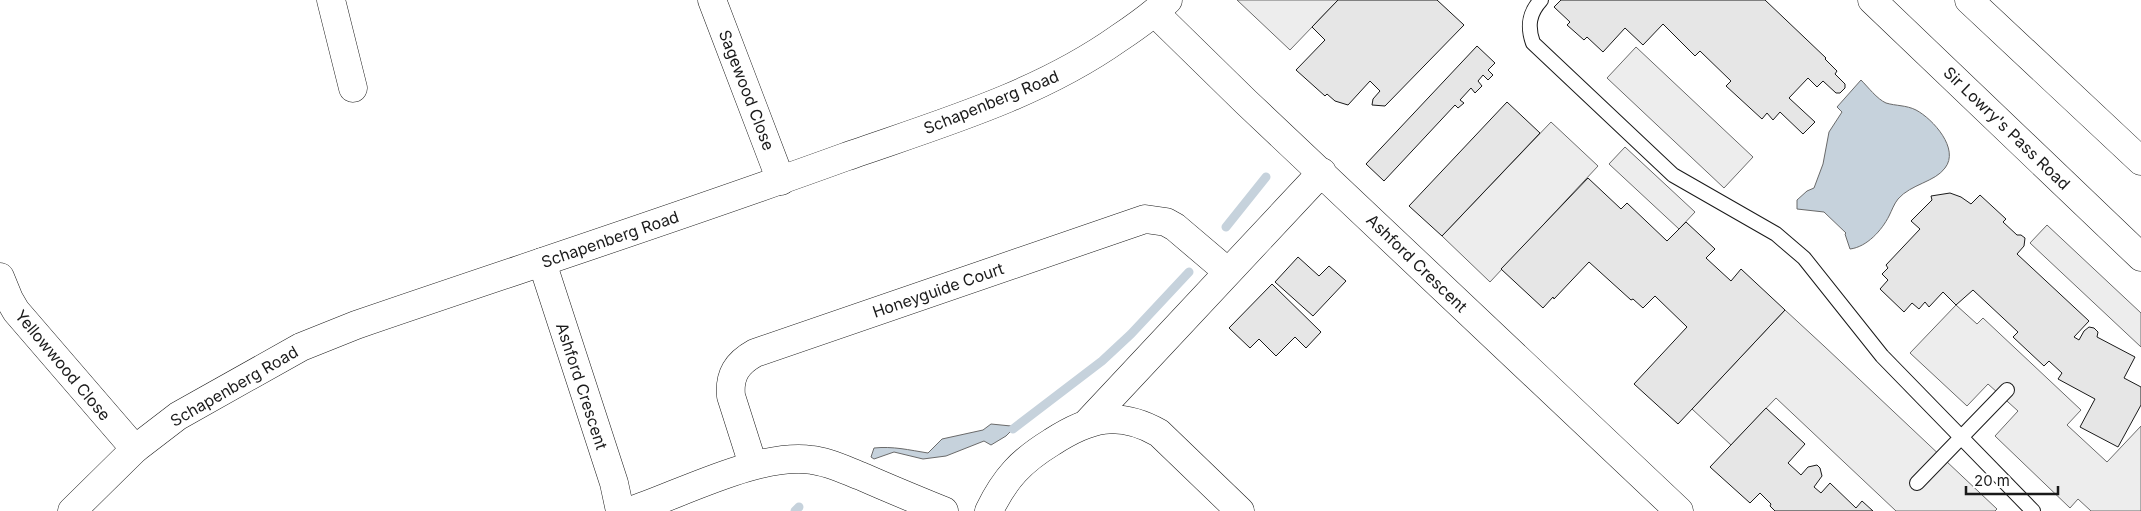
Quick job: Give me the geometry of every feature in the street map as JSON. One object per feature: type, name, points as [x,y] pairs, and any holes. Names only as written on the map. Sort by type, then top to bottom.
[{"type":"street","points":[[331,0],[354,88]]},
{"type":"street","name":"Sagewood Close","points":[[712,0],[781,181]]},
{"type":"street","name":"Sir Lowry's Pass Road","points":[[1872,0],[2141,257]]},
{"type":"street","points":[[1969,0],[2141,161]]},
{"type":"street","name":"Schapenberg Road","points":[[72,511],[135,449],[178,416],[302,347],[356,325],[781,181],[1034,88],[1099,53],[1161,6]]},
{"type":"street","name":"Ashford Crescent","points":[[1161,6],[1322,172],[1679,511]]},
{"type":"street","points":[[1087,423],[1322,172]]},
{"type":"street","name":"Honeyguide Court","points":[[753,466],[731,396],[730,386],[732,376],[737,367],[744,358],[755,353],[1145,219],[1157,220],[1175,227],[1228,272]]},
{"type":"street","name":"Ashford Crescent","points":[[542,262],[614,483],[620,511]]},
{"type":"street","name":"Yellowwood Close","points":[[0,277],[16,311],[135,449]]},
{"type":"street","points":[[989,511],[999,490],[1011,474],[1030,456],[1075,428],[1087,423],[1118,420],[1146,426],[1159,433],[1240,511]]},
{"type":"street","points":[[630,511],[753,466],[784,459],[814,460],[835,466],[944,511]]},
{"type":"lane","points":[[1541,0],[1532,12],[1529,22],[1529,33],[1533,43],[1673,175],[1776,234],[1804,258],[1882,356],[2033,511]]},
{"type":"lane","points":[[1917,483],[2007,390]]},
{"type":"shaded area","points":[[1237,0],[1338,0],[1290,50]]},
{"type":"shaded area","points":[[1636,47],[1753,157],[1724,188],[1607,78]]},
{"type":"shaded area","points":[[1861,80],[1876,96],[1886,103],[1912,108],[1930,120],[1937,127],[1947,144],[1949,160],[1941,173],[1909,190],[1898,199],[1886,221],[1873,237],[1862,245],[1850,249],[1846,233],[1824,212],[1797,209],[1797,200],[1807,191],[1814,188],[1823,164],[1829,132],[1842,112],[1837,107]]},
{"type":"shaded area","points":[[1551,122],[1598,166],[1490,282],[1442,236]]},
{"type":"shaded area","points":[[1625,147],[1695,212],[1679,229],[1609,164]]},
{"type":"shaded area","points":[[2047,225],[2141,313],[2141,347],[2030,243]]},
{"type":"shaded area","points":[[1956,305],[1977,324],[1983,318],[2081,410],[2067,425],[2107,462],[2141,426],[2141,511],[2091,511],[2078,499],[2070,508],[1995,436],[2018,411],[1988,384],[1967,406],[1910,353]]},
{"type":"shaded area","points":[[1785,310],[1997,509],[1995,511],[1896,511],[1776,398],[1731,445],[1692,409]]},
{"type":"shaded area","points":[[991,424],[1011,426],[1013,429],[1006,436],[991,445],[984,441],[946,456],[923,459],[894,452],[874,459],[871,457],[874,448],[894,448],[928,453],[942,439],[983,430]]},
{"type":"building","points":[[1338,0],[1437,0],[1464,25],[1385,106],[1372,105],[1373,99],[1380,91],[1370,81],[1348,105],[1335,101],[1327,94],[1325,96],[1296,70],[1325,40],[1312,27]]},
{"type":"building","points":[[1561,0],[1765,0],[1826,58],[1837,71],[1835,74],[1845,84],[1845,88],[1840,93],[1836,93],[1823,81],[1817,87],[1808,78],[1789,98],[1815,122],[1803,134],[1780,112],[1773,120],[1767,113],[1762,119],[1726,86],[1731,81],[1700,51],[1695,56],[1663,24],[1643,45],[1625,28],[1603,52],[1587,37],[1584,40],[1567,25],[1570,22],[1554,7]]},
{"type":"building","points":[[1477,46],[1495,63],[1488,70],[1493,75],[1488,80],[1483,75],[1478,81],[1482,86],[1475,93],[1471,88],[1460,100],[1464,103],[1458,108],[1455,105],[1384,181],[1366,164]]},
{"type":"building","points":[[1507,102],[1540,133],[1442,236],[1409,206]]},
{"type":"building","points":[[1588,178],[1621,209],[1627,203],[1667,241],[1686,222],[1715,249],[1706,258],[1731,281],[1741,269],[1785,310],[1678,424],[1634,384],[1687,327],[1655,296],[1643,308],[1633,299],[1631,300],[1589,262],[1543,308],[1501,269]]},
{"type":"building","points":[[1950,193],[1961,197],[1971,204],[1980,195],[2006,219],[2003,222],[2017,235],[2025,238],[2024,246],[2017,254],[2089,321],[2074,337],[2079,340],[2084,331],[2089,327],[2094,328],[2098,332],[2097,337],[2135,357],[2124,378],[2141,387],[2141,405],[2118,447],[2080,427],[2095,399],[2058,379],[2062,373],[2049,361],[2044,366],[2013,337],[2018,332],[1973,290],[1956,305],[1943,292],[1929,307],[1925,302],[1919,309],[1912,303],[1904,312],[1880,289],[1888,280],[1882,274],[1888,268],[1886,265],[1920,229],[1911,221],[1932,200],[1931,196]]},
{"type":"building","points":[[1298,257],[1319,276],[1329,266],[1346,281],[1313,316],[1275,282]]},
{"type":"building","points":[[1272,284],[1321,332],[1306,348],[1295,337],[1276,356],[1259,339],[1250,348],[1229,328]]},
{"type":"building","points":[[1766,408],[1805,444],[1788,463],[1801,475],[1808,467],[1817,465],[1822,476],[1814,487],[1821,493],[1830,483],[1856,508],[1862,501],[1873,511],[1775,511],[1760,493],[1750,503],[1710,467]]},
{"type":"waterway","points":[[1226,227],[1266,177]]},
{"type":"waterway","points":[[1013,429],[1102,361],[1131,334],[1189,272]]},
{"type":"waterway","points":[[795,511],[799,507]]}]
